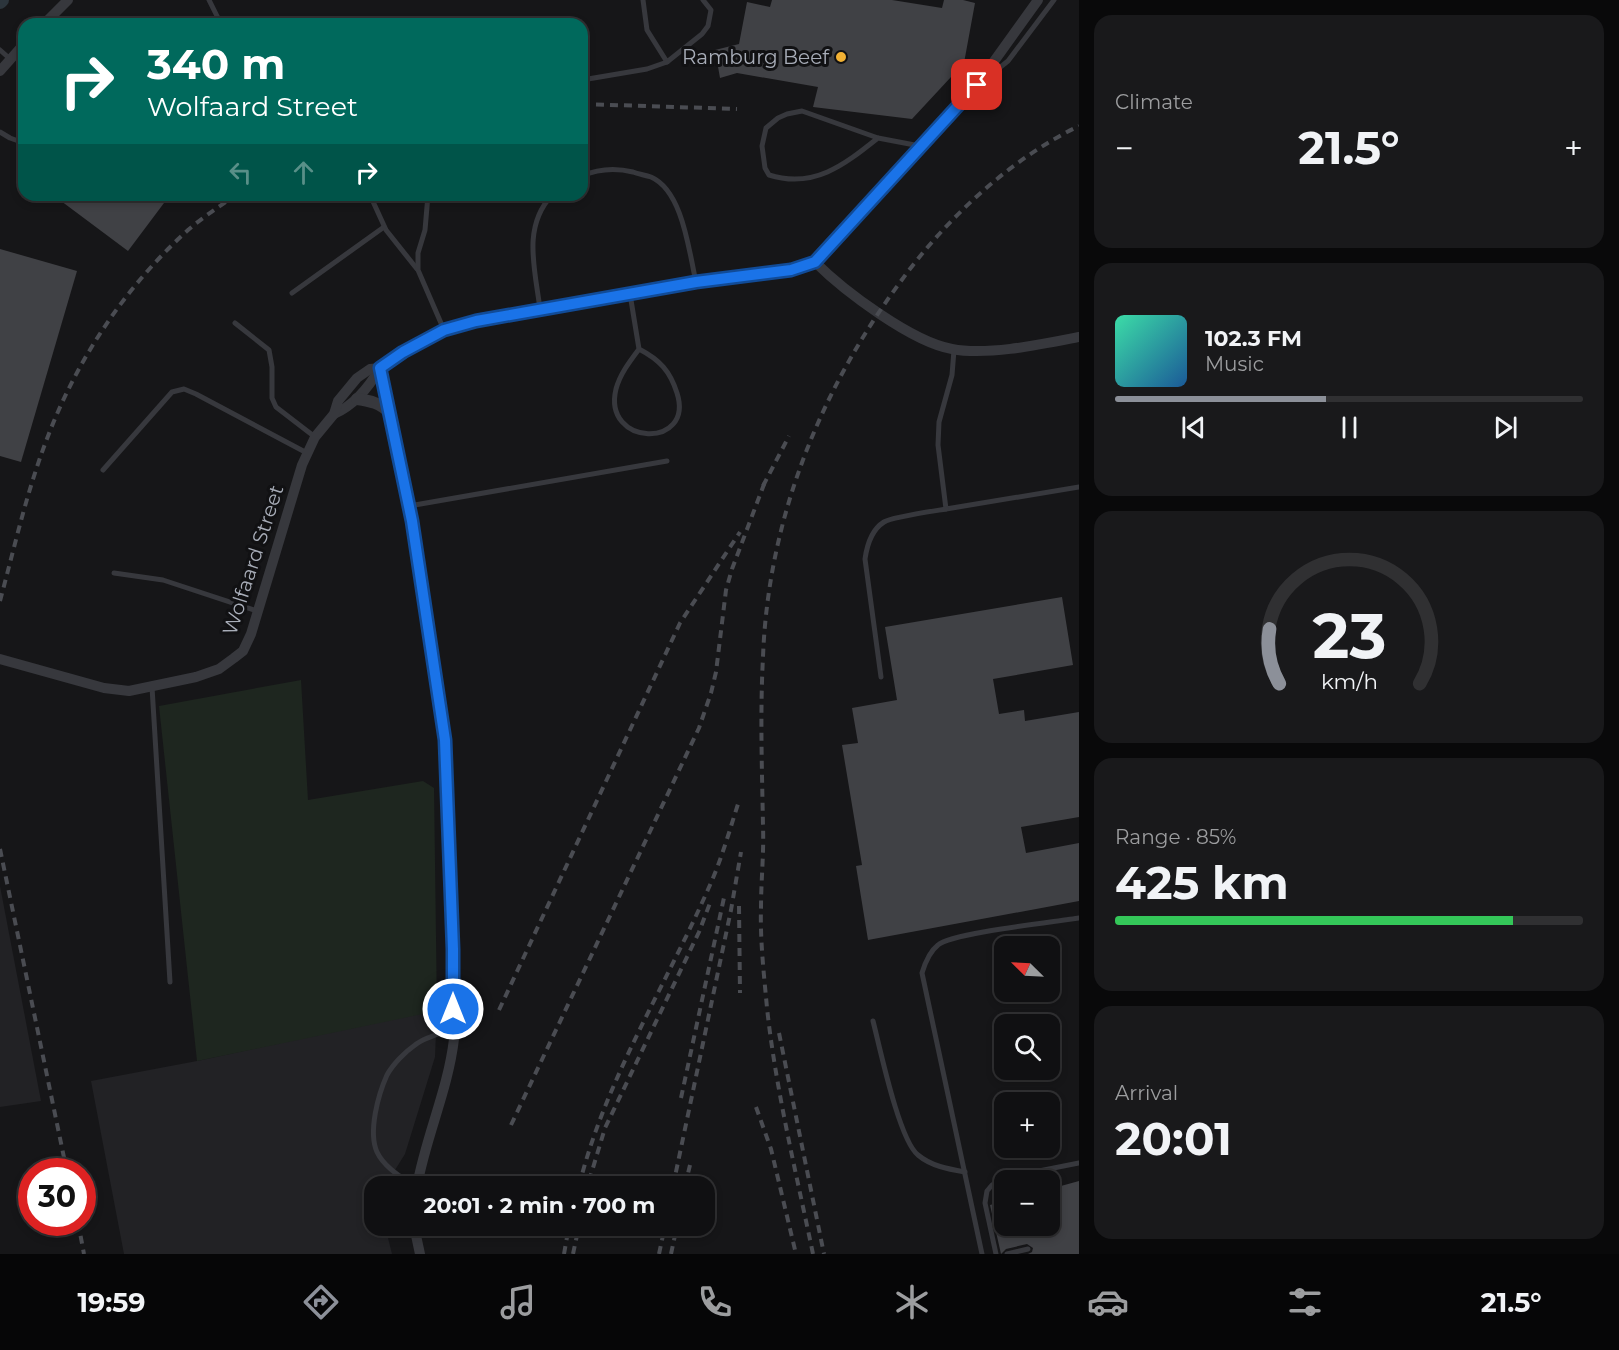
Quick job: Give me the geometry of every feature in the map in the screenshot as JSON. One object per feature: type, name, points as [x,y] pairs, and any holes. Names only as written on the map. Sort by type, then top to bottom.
[{"type":"street","points":[[51,18],[68,0]]},
{"type":"street","points":[[1038,0],[977,85],[815,262],[842,287],[916,336],[939,346],[954,350],[993,350],[1079,338]]},
{"type":"street","points":[[0,70],[18,50]]},
{"type":"street","name":"Wolfaard Street","points":[[334,414],[345,409],[357,399],[380,368],[403,352],[444,330],[476,321],[696,282],[791,270],[815,262]]},
{"type":"street","points":[[380,368],[409,506],[445,740],[453,949],[452,1059],[418,1176]]},
{"type":"street","name":"Wolfaard Street","points":[[0,659],[104,688],[129,691],[196,677],[219,669],[234,658],[243,651],[251,634],[302,465],[315,437],[334,414],[338,401],[357,378],[370,369],[380,368]]},
{"type":"street","points":[[357,399],[383,406],[390,413]]},
{"type":"street","points":[[416,1236],[420,1254]]},
{"type":"lane","points":[[209,0],[218,18]]},
{"type":"lane","points":[[643,0],[647,30],[667,62]]},
{"type":"lane","points":[[588,79],[647,69],[667,62],[702,34],[708,26],[711,10],[704,0]]},
{"type":"lane","points":[[977,85],[989,78],[1008,61],[1054,0]]},
{"type":"lane","points":[[54,15],[57,18]]},
{"type":"lane","points":[[0,50],[9,58]]},
{"type":"lane","points":[[878,138],[843,165],[808,179],[782,179],[769,175],[765,168],[762,146],[766,128],[778,118],[802,111],[878,138],[921,146]]},
{"type":"lane","points":[[0,132],[18,141]]},
{"type":"lane","points":[[588,173],[621,170],[652,178],[669,193],[680,214],[696,282]]},
{"type":"lane","points":[[373,201],[384,227],[418,270],[444,330]]},
{"type":"lane","points":[[418,270],[418,253],[425,230],[427,201]]},
{"type":"lane","points":[[540,309],[533,248],[534,229],[542,206],[547,201]]},
{"type":"lane","points":[[292,293],[384,227]]},
{"type":"lane","points":[[630,294],[639,349],[621,375],[615,390],[615,406],[620,419],[629,429],[644,435],[659,434],[676,420],[678,398],[667,370],[660,362],[639,349]]},
{"type":"lane","points":[[235,323],[269,350],[272,367],[272,398],[276,407],[315,437]]},
{"type":"lane","points":[[946,509],[938,445],[939,422],[952,375],[954,350]]},
{"type":"lane","points":[[103,470],[172,392],[184,389],[215,403],[307,453]]},
{"type":"lane","points":[[409,506],[667,461]]},
{"type":"lane","points":[[881,676],[865,559],[867,543],[885,521],[1079,487]]},
{"type":"lane","points":[[114,573],[163,579],[257,611]]},
{"type":"lane","points":[[152,687],[170,982]]},
{"type":"lane","points":[[982,1254],[922,973],[927,957],[939,944],[964,936],[1079,918]]},
{"type":"lane","points":[[873,1021],[903,1135],[916,1154],[935,1166],[965,1172]]},
{"type":"lane","points":[[401,1176],[391,1169],[378,1154],[373,1139],[375,1113],[387,1075],[399,1059],[417,1043],[453,1029]]},
{"type":"lane","points":[[996,1254],[985,1203],[987,1191],[992,1185],[1003,1178],[1079,1163]]},
{"type":"lane","points":[[1007,1254],[1028,1249]]},
{"type":"shaded area","points":[[301,680],[308,800],[423,781],[434,788],[437,1011],[197,1061],[159,706]]},
{"type":"shaded area","points":[[0,886],[41,1101],[0,1107]]},
{"type":"shaded area","points":[[437,1009],[435,1057],[405,1154],[391,1176],[364,1176],[364,1236],[388,1236],[392,1254],[124,1254],[91,1081],[197,1061]]},
{"type":"building","name":"Ramburg Beef","points":[[772,0],[892,0],[942,8],[944,0],[963,0],[975,3],[964,63],[912,119],[813,107],[818,87],[737,73],[720,78],[715,50],[739,44],[747,2],[770,7]]},
{"type":"building","points":[[61,201],[166,201],[128,251]]},
{"type":"building","points":[[0,249],[77,271],[21,462],[0,456]]},
{"type":"building","points":[[1062,597],[1073,665],[993,679],[999,714],[1024,710],[1025,721],[1079,712],[1079,817],[1021,827],[1026,853],[1079,843],[1079,901],[868,940],[856,866],[862,865],[842,745],[858,743],[852,708],[897,700],[885,627]]},
{"type":"building","points":[[1079,1181],[1079,1254],[1028,1254],[1033,1248],[1027,1244],[1006,1249],[1001,1254],[997,1236],[1060,1236],[1060,1186]]},
{"type":"building","points":[[994,1204],[994,1223],[990,1205]]},
{"type":"railway","points":[[588,104],[737,109]]},
{"type":"railway","points":[[813,1254],[776,1070],[767,1008],[762,945],[762,678],[767,606],[775,556],[804,458],[823,412],[846,366],[901,281],[938,235],[981,193],[1028,155],[1079,126]]},
{"type":"railway","points":[[0,601],[38,463],[71,384],[104,328],[143,276],[194,225],[228,201]]},
{"type":"railway","points":[[763,486],[789,436]]},
{"type":"railway","points":[[511,1125],[699,728],[716,672],[726,590],[766,479]]},
{"type":"railway","points":[[499,1010],[680,623],[740,532]]},
{"type":"railway","points":[[582,1176],[605,1106],[713,878],[738,804]]},
{"type":"railway","points":[[0,849],[64,1158]]},
{"type":"railway","points":[[675,1176],[741,852]]},
{"type":"railway","points":[[681,1098],[725,893]]},
{"type":"railway","points":[[591,1176],[605,1128],[699,932],[710,903]]},
{"type":"railway","points":[[739,906],[740,993]]},
{"type":"railway","points":[[779,1033],[824,1254]]},
{"type":"railway","points":[[756,1107],[771,1149],[796,1254]]},
{"type":"railway","points":[[687,1176],[690,1165]]},
{"type":"railway","points":[[81,1236],[84,1254]]},
{"type":"railway","points":[[564,1254],[567,1236]]},
{"type":"railway","points":[[573,1254],[577,1236]]},
{"type":"railway","points":[[659,1254],[663,1236]]},
{"type":"railway","points":[[671,1254],[675,1236]]},
{"type":"place","name":"Ramburg Beef","points":[[841,57]]},
{"type":"route","points":[[453,1009],[445,740],[412,521],[380,368],[403,352],[444,330],[476,321],[696,282],[791,270],[815,262],[977,85]]}]
